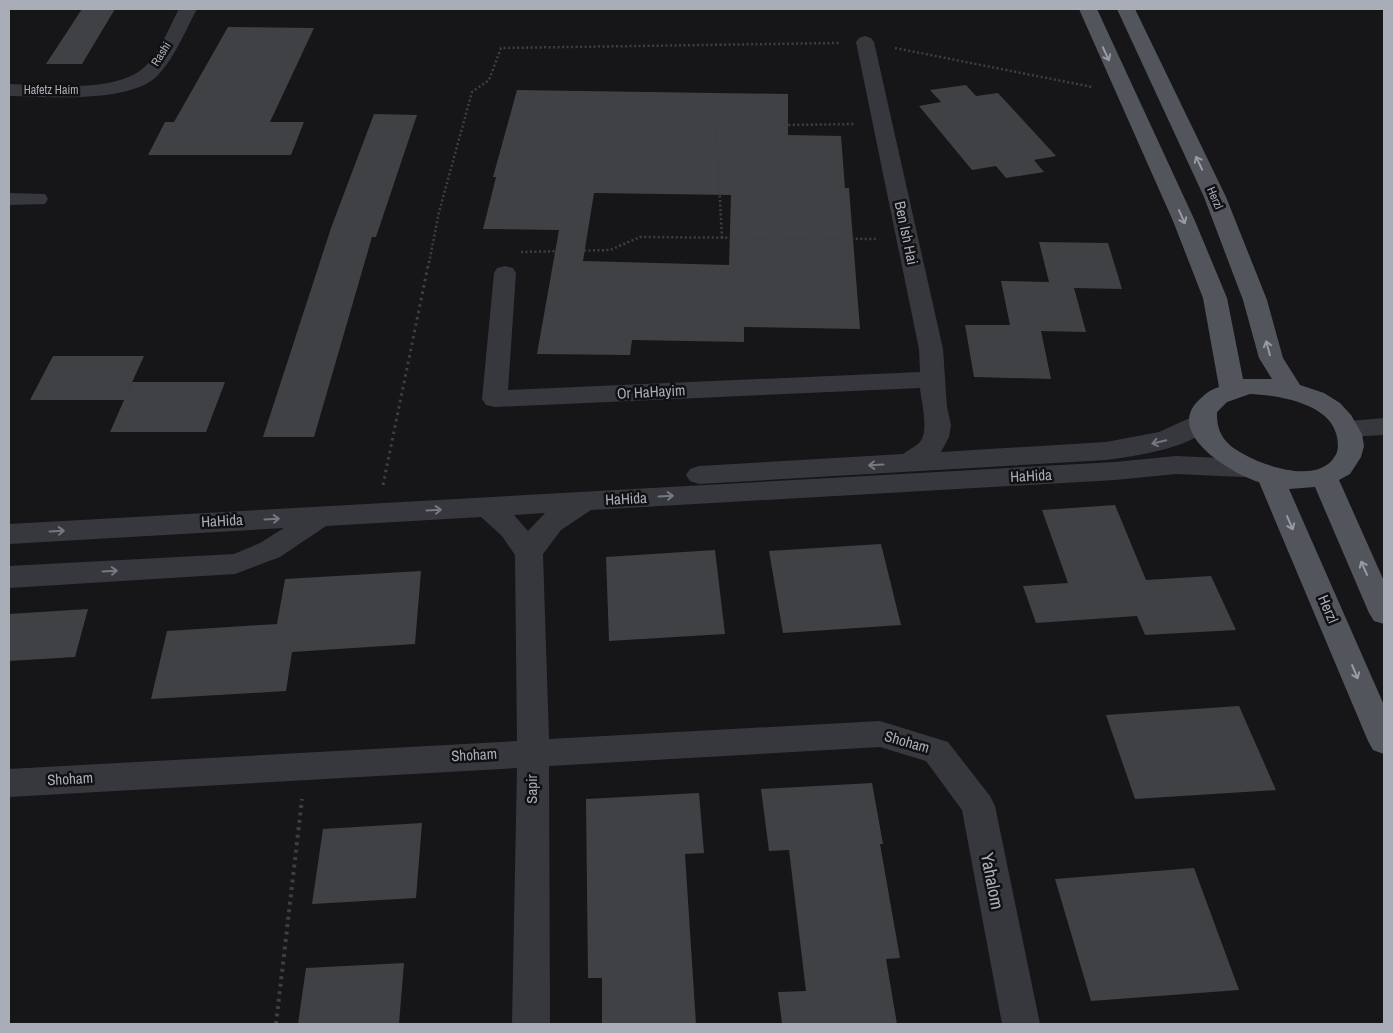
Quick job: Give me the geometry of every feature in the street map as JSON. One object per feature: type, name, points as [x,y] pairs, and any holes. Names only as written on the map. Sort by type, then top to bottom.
[{"type":"main road","points":[[1088,9],[1184,221],[1215,298],[1232,389]]},
{"type":"main road","name":"Herzl","points":[[1126,9],[1215,198],[1255,300],[1271,358],[1291,390]]},
{"type":"main road","points":[[1267,386],[1291,390],[1314,399],[1327,408],[1347,428],[1352,443],[1350,457],[1340,469],[1324,478],[1299,481],[1271,478],[1243,468],[1221,453],[1206,435],[1203,420],[1206,407],[1216,396],[1232,389],[1267,386]]},
{"type":"main road","name":"Herzl","points":[[1271,478],[1384,741]]},
{"type":"main road","points":[[1324,478],[1384,613]]},
{"type":"street","name":"Rashi","points":[[93,90],[131,83],[146,76],[154,67],[188,9]]},
{"type":"street","name":"Ben Ish Hai","points":[[865,42],[931,349],[934,407],[938,425],[936,437],[930,448],[908,463]]},
{"type":"street","name":"Hafetz Haim","points":[[9,90],[93,90]]},
{"type":"street","points":[[9,199],[37,199]]},
{"type":"street","name":"Or HaHayim","points":[[505,273],[495,399],[934,379]]},
{"type":"street","name":"HaHida","points":[[9,516],[1005,458],[1139,446],[1165,441],[1186,432],[1203,420]]},
{"type":"street","points":[[938,425],[964,444],[980,452],[1005,458]]},
{"type":"street","points":[[1347,428],[1384,426]]},
{"type":"street","name":"HaHida","points":[[9,534],[1105,472],[1176,465],[1243,468]]},
{"type":"street","points":[[530,554],[534,542],[553,521],[589,501]]},
{"type":"street","points":[[487,507],[512,529],[530,554]]},
{"type":"street","points":[[9,577],[235,564],[263,555],[285,543],[320,516]]},
{"type":"street","name":"Sapir","points":[[530,554],[533,752],[531,1024]]},
{"type":"street","name":"Shoham","points":[[9,783],[533,752],[880,734],[937,751]]},
{"type":"street","name":"Yahalom","points":[[937,751],[978,806],[1021,1024]]},
{"type":"path","points":[[381,494],[439,212],[472,92],[489,80],[501,48],[865,42],[1125,94]]},
{"type":"path","points":[[722,238],[716,126],[883,124]]},
{"type":"path","points":[[505,273],[510,252],[610,250],[640,237],[908,239]]},
{"type":"path","points":[[276,1024],[306,765]]},
{"type":"building","points":[[82,9],[115,9],[82,64],[46,64]]},
{"type":"building","points":[[228,27],[314,28],[270,122],[304,122],[291,155],[148,155],[165,122],[174,122]]},
{"type":"building","points":[[966,85],[976,96],[998,93],[1056,156],[1034,160],[1044,172],[1006,178],[996,166],[972,170],[919,106],[941,102],[930,90]]},
{"type":"building","points":[[517,90],[788,94],[788,135],[841,136],[845,188],[849,188],[860,329],[744,327],[744,342],[632,340],[630,355],[537,354],[559,230],[483,229],[496,177],[493,177]],"holes":[[[594,193],[731,195],[729,265],[583,261]]]},
{"type":"building","points":[[374,114],[417,115],[376,237],[372,237],[314,437],[263,437],[331,228]]},
{"type":"building","points":[[1039,242],[1108,243],[1122,289],[1074,288],[1086,332],[1041,331],[1051,379],[974,377],[965,325],[1010,325],[1001,281],[1049,282]]},
{"type":"building","points":[[53,356],[144,356],[124,400],[30,400]]},
{"type":"building","points":[[132,382],[225,382],[206,432],[110,432]]},
{"type":"building","points":[[1115,505],[1146,580],[1211,576],[1236,630],[1145,635],[1137,616],[1036,623],[1023,586],[1068,583],[1042,510]]},
{"type":"building","points":[[881,544],[901,625],[783,633],[769,551]]},
{"type":"building","points":[[715,550],[725,634],[609,641],[606,557]]},
{"type":"building","points":[[421,571],[415,644],[292,652],[286,691],[151,699],[167,631],[277,624],[285,579]]},
{"type":"building","points":[[88,609],[75,657],[9,661],[9,614]]},
{"type":"building","points":[[1239,706],[1276,790],[1135,799],[1106,715]]},
{"type":"building","points":[[872,783],[883,844],[880,844],[900,958],[886,959],[897,1024],[782,1024],[778,992],[806,991],[789,850],[769,851],[761,789]]},
{"type":"building","points":[[699,793],[704,853],[685,854],[696,1024],[602,1024],[602,978],[588,978],[586,799]]},
{"type":"building","points":[[422,823],[416,898],[312,904],[323,829]]},
{"type":"building","points":[[1194,868],[1239,990],[1091,1001],[1055,879]]},
{"type":"building","points":[[404,963],[399,1024],[298,1024],[306,968]]}]
